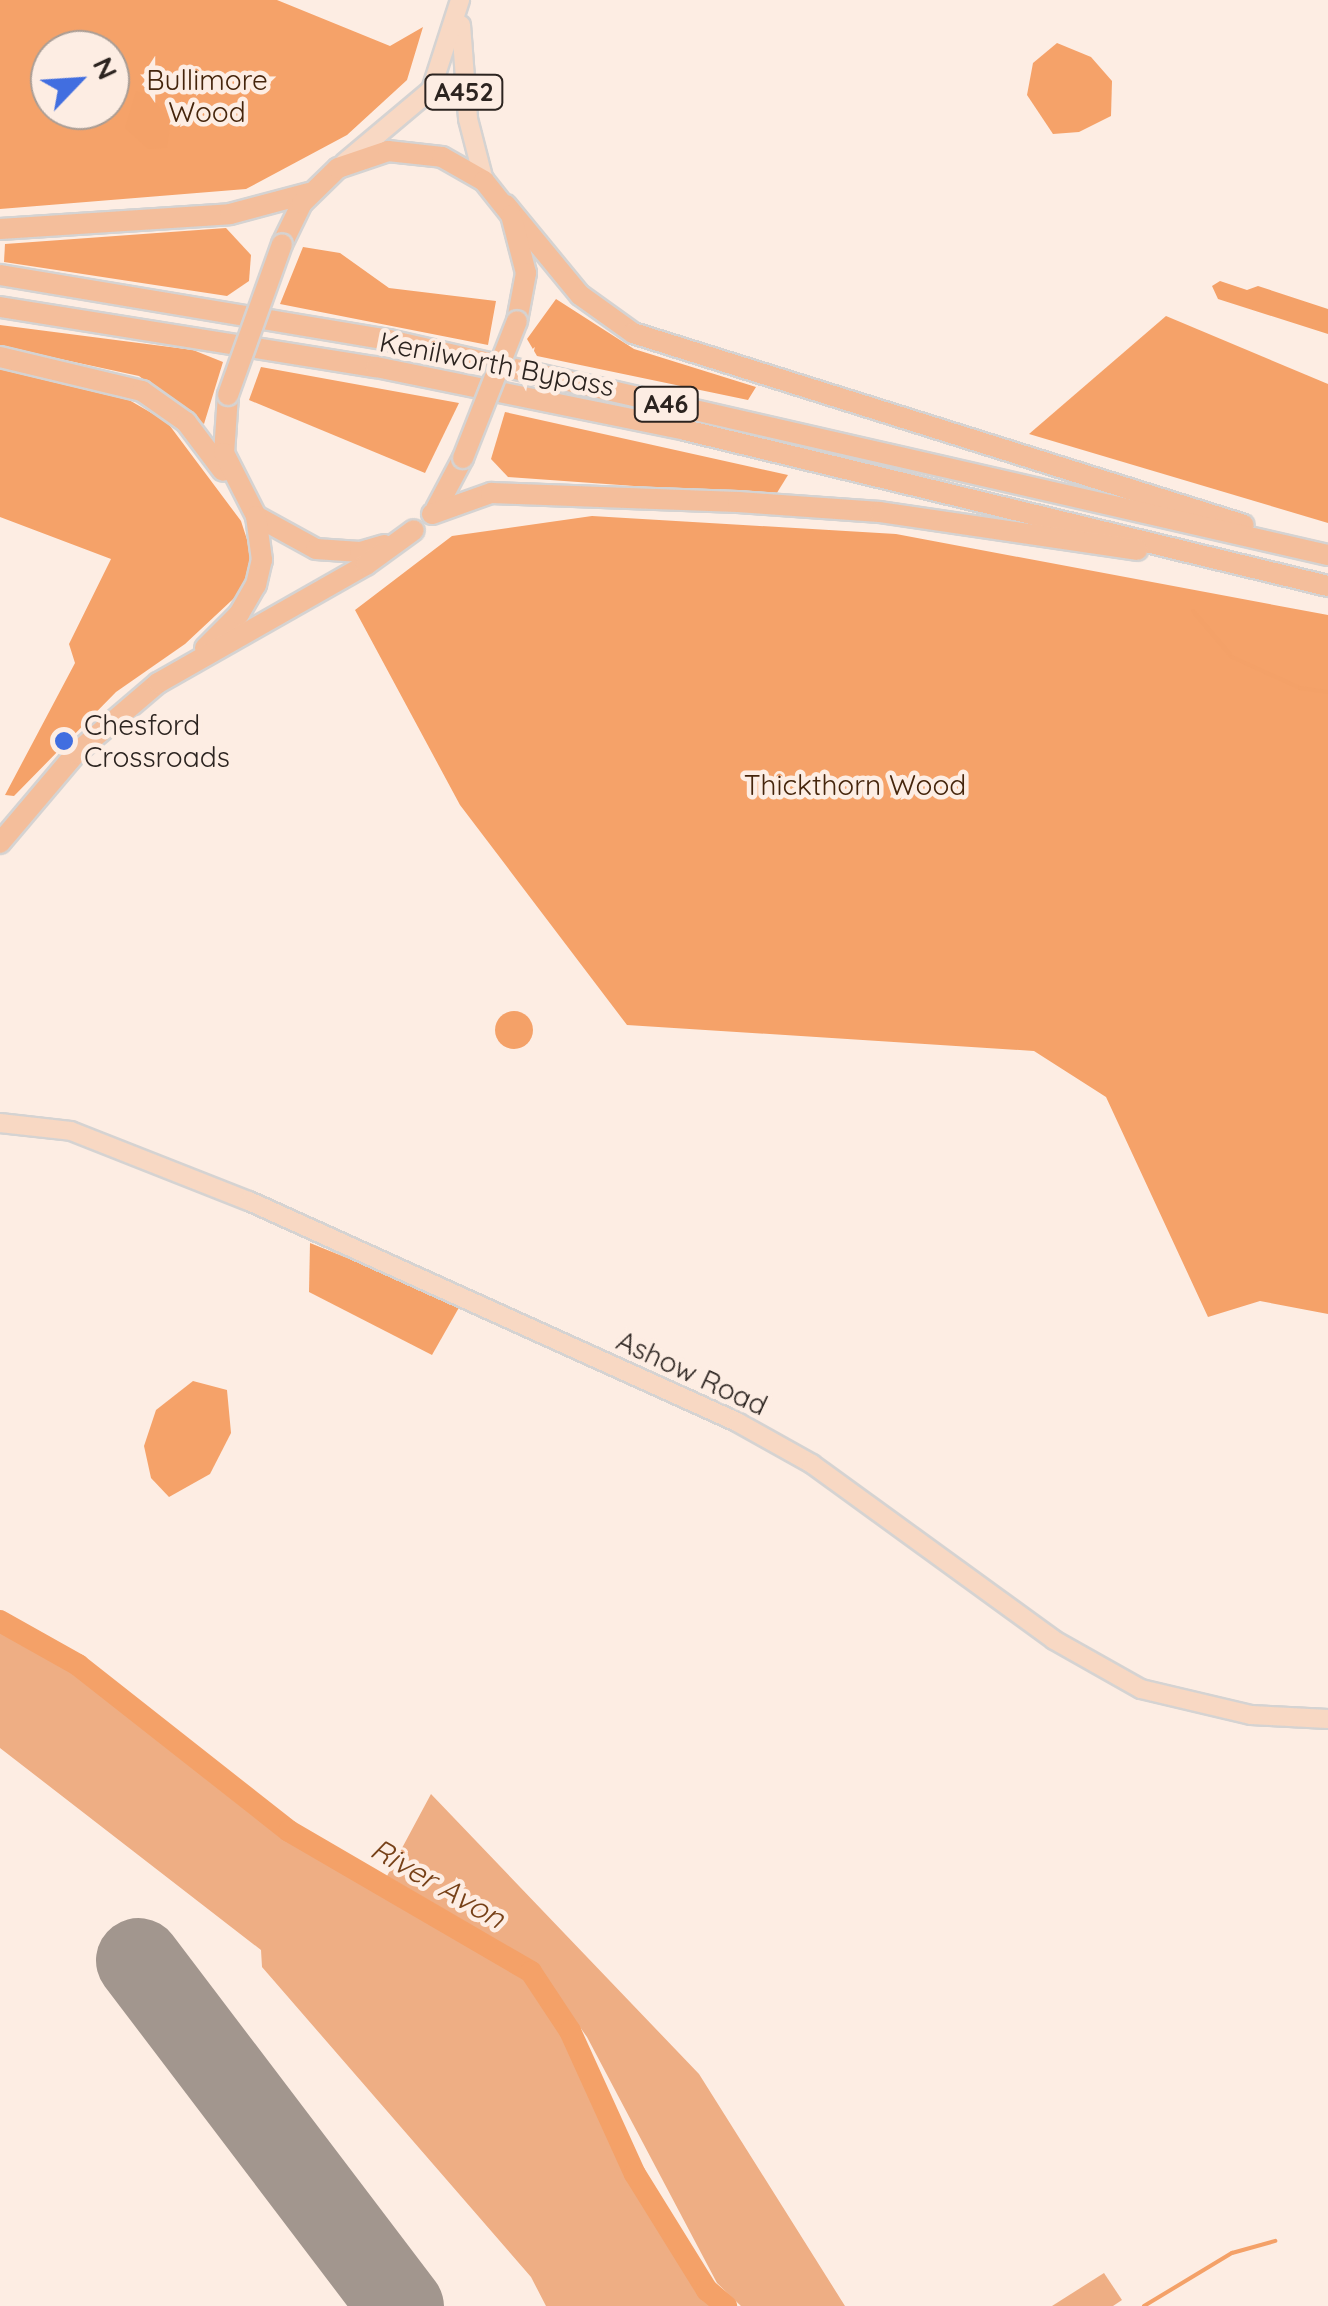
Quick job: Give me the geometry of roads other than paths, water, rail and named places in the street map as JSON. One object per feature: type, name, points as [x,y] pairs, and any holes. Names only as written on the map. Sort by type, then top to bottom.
[{"type":"highway","points":[[242,497],[224,453],[228,395],[282,244],[311,192],[338,168],[388,151],[422,152],[484,181],[580,295],[633,333],[1328,555]]},
{"type":"highway","points":[[0,229],[230,214],[311,192]]},
{"type":"highway","points":[[193,660],[366,565],[432,514],[463,458],[516,321],[525,258],[506,204]]},
{"type":"highway","name":"Kenilworth Bypass","points":[[0,275],[389,340],[1328,555]]},
{"type":"highway","name":"Kenilworth Bypass","points":[[0,307],[358,364],[685,430],[1328,586]]},
{"type":"highway","points":[[0,357],[142,390],[198,435],[256,516],[286,537],[332,552],[368,549],[414,530]]},
{"type":"highway","points":[[432,514],[491,494],[738,502],[880,512],[1268,571]]},
{"type":"highway","points":[[0,843],[76,754],[193,660],[240,614],[256,585],[262,560],[256,516]]},
{"type":"main road","name":"A452","points":[[338,168],[431,90],[460,0],[468,119],[484,181]]},
{"type":"main road","name":"Ashow Road","points":[[0,1123],[70,1131],[236,1196],[737,1422],[812,1464],[1068,1649],[1141,1688],[1252,1715],[1328,1720]]},
{"type":"waterway","points":[[1193,611],[1232,657],[1300,688],[1328,692]]},
{"type":"waterway","name":"River Avon","points":[[0,1621],[78,1665],[289,1831],[531,1972],[570,2031],[635,2174],[707,2290],[726,2306]]},
{"type":"waterway","points":[[1144,2306],[1232,2253],[1275,2241]]},
{"type":"place","name":"Chesford Crossroads","points":[[64,741]]},
{"type":"park label","name":"Bullimore Wood","points":[[207,96]]},
{"type":"park label","name":"Thickthorn Wood","points":[[855,785]]}]
